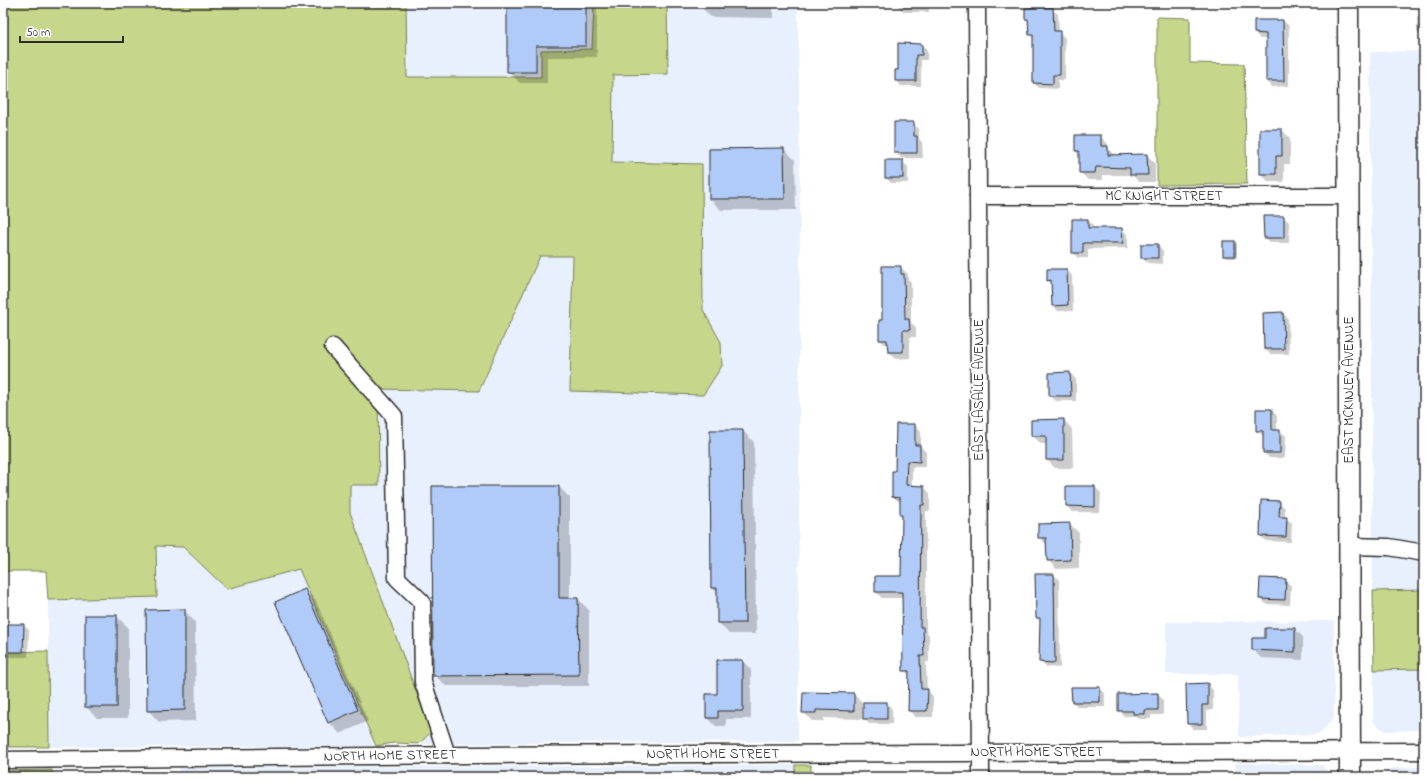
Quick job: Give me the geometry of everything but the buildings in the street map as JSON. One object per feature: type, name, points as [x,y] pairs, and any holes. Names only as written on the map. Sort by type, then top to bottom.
[{"type":"main road","name":"EAST MCKINLEY AVENUE","points":[[1348,3],[1350,777]]},
{"type":"street","name":"EAST LASALLE AVENUE","points":[[977,3],[981,777]]},
{"type":"street","name":"MC KNIGHT STREET","points":[[978,196],[1349,196]]},
{"type":"street","points":[[333,347],[394,416],[397,578],[422,602],[423,682],[447,755]]},
{"type":"street","points":[[1349,546],[1389,547],[1424,553]]},
{"type":"street","name":"NORTH HOME STREET","points":[[3,760],[447,755],[1424,751]]},
{"type":"shaded area","points":[[406,3],[594,3],[592,50],[541,50],[542,77],[407,77]]},
{"type":"shaded area","points":[[667,3],[798,3],[800,207],[798,741],[419,744],[431,731],[350,512],[349,485],[379,485],[378,388],[479,391],[540,256],[573,256],[570,391],[721,342],[703,310],[702,164],[612,162],[613,75],[668,74]]},
{"type":"shaded area","points":[[1424,51],[1424,590],[1373,591],[1370,52]]},
{"type":"shaded area","points":[[156,546],[182,547],[227,589],[299,569],[376,746],[49,747],[48,600],[157,597]]},
{"type":"shaded area","points":[[1334,621],[1334,718],[1319,734],[1239,737],[1238,674],[1166,674],[1166,622]]},
{"type":"shaded area","points":[[1424,669],[1424,730],[1384,731],[1373,721],[1374,670]]},
{"type":"shaded area","points":[[1235,763],[1322,765],[1330,777],[1235,777]]},
{"type":"shaded area","points":[[795,765],[795,777],[180,777],[179,768]]},
{"type":"shaded area","points":[[1424,767],[1424,777],[1384,777],[1391,768]]},
{"type":"green space","points":[[3,3],[406,3],[407,77],[541,77],[541,50],[592,49],[594,3],[667,3],[668,74],[613,75],[612,162],[702,164],[703,310],[721,342],[722,366],[703,395],[570,391],[573,256],[540,256],[479,391],[378,389],[379,485],[350,485],[350,512],[431,732],[419,744],[394,743],[376,746],[299,569],[227,589],[183,547],[156,546],[157,597],[48,600],[46,571],[3,571]]},
{"type":"green space","points":[[1157,17],[1190,18],[1190,63],[1244,64],[1247,184],[1157,185]]},
{"type":"green space","points":[[1424,590],[1424,669],[1374,670],[1373,591]]},
{"type":"green space","points":[[48,651],[49,747],[3,747],[3,652]]},
{"type":"green space","points":[[795,765],[811,765],[811,777],[795,777]]},
{"type":"green space","points":[[52,770],[52,777],[3,777],[3,771]]}]
